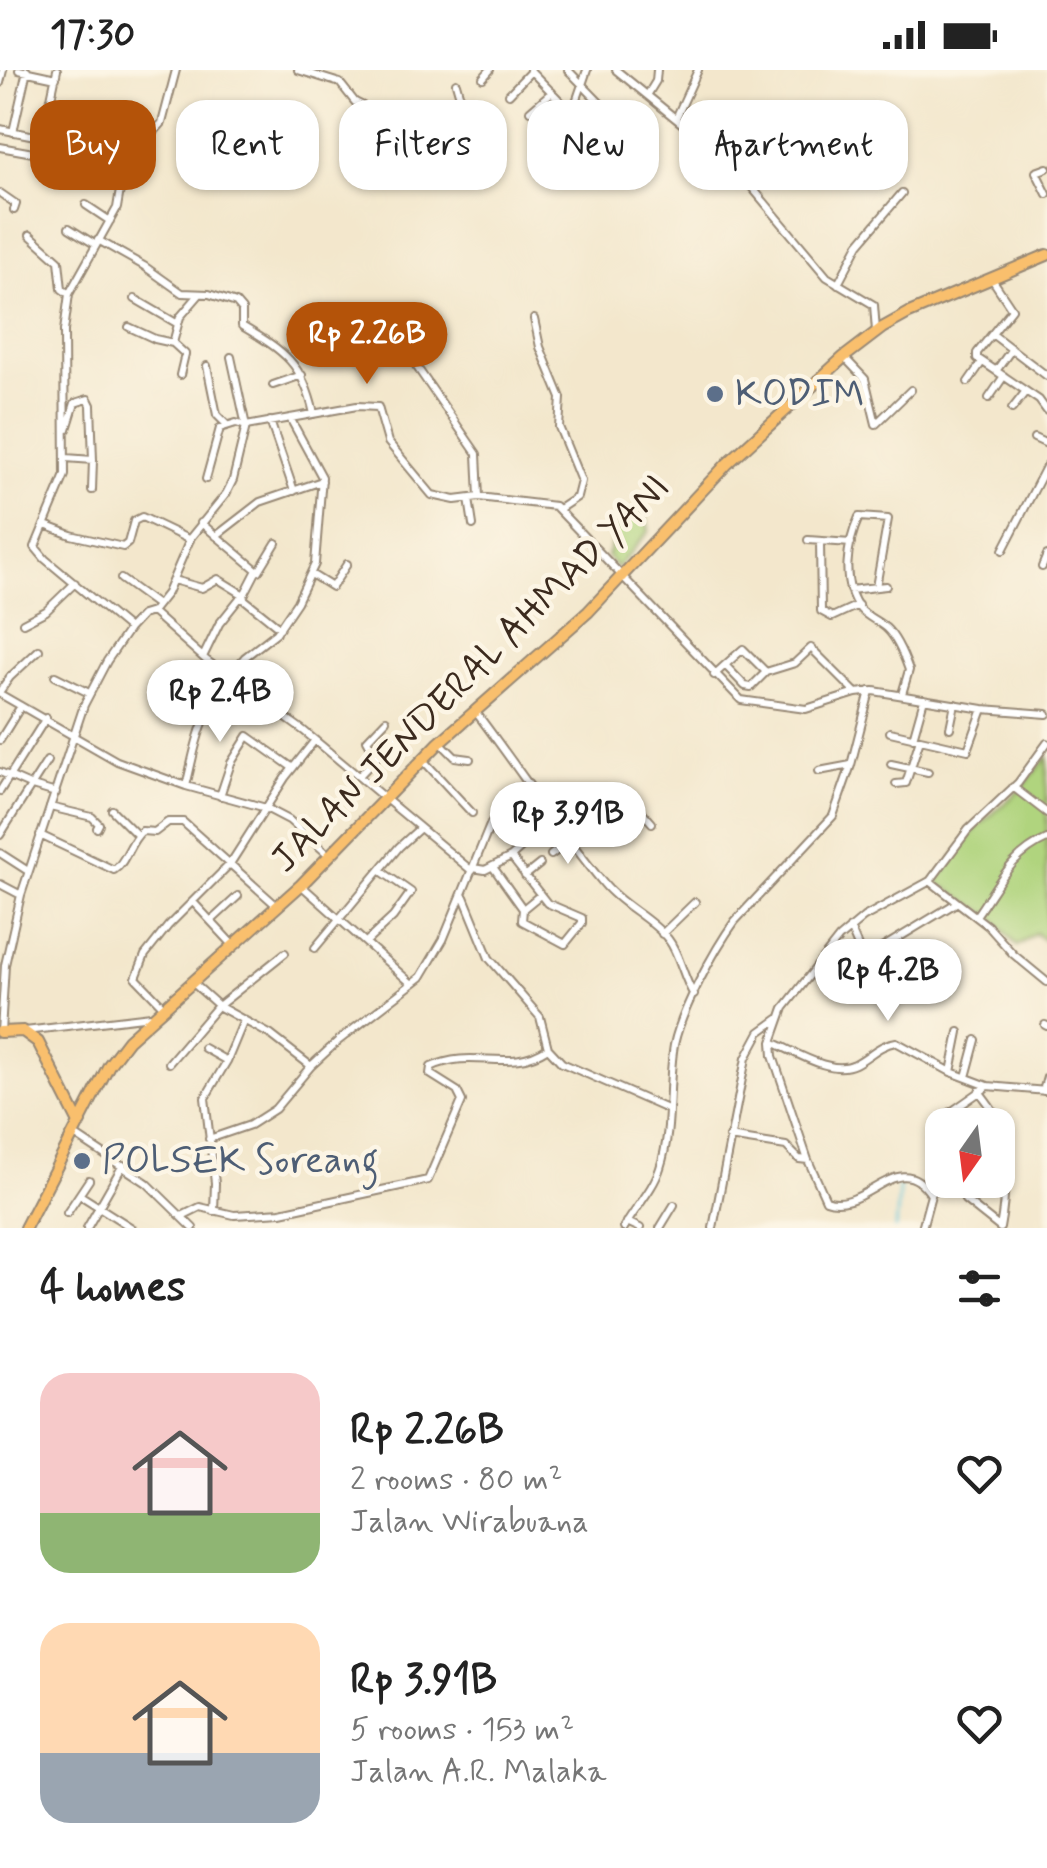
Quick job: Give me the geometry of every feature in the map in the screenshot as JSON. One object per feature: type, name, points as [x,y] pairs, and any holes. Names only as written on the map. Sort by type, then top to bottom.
[{"type":"highway","name":"JALAN JENDERAL AHMAD YANI","points":[[24,1228],[109,1065],[152,1016],[301,885],[440,742],[588,612],[726,464],[876,332],[908,314],[1047,254]]},
{"type":"highway","points":[[0,1032],[23,1031],[38,1042],[76,1128]]},
{"type":"street","points":[[0,83],[3,70]]},
{"type":"street","points":[[130,630],[36,551],[36,542],[63,483],[64,331],[69,294],[120,200],[122,170],[162,123],[176,70]]},
{"type":"street","points":[[298,70],[340,83],[353,100]]},
{"type":"street","points":[[483,78],[490,70]]},
{"type":"street","points":[[509,94],[530,70],[560,100]]},
{"type":"street","points":[[569,71],[588,70],[576,100]]},
{"type":"street","points":[[616,70],[734,166],[821,272],[874,305],[876,332]]},
{"type":"street","points":[[648,94],[658,70]]},
{"type":"street","points":[[677,116],[698,70]]},
{"type":"street","points":[[14,132],[25,71],[56,74],[51,100]]},
{"type":"street","points":[[569,71],[598,100]]},
{"type":"street","points":[[456,83],[461,100]]},
{"type":"street","points":[[543,100],[552,92]]},
{"type":"street","points":[[0,129],[30,135]]},
{"type":"street","points":[[0,147],[30,152]]},
{"type":"street","points":[[1047,168],[1036,172],[1047,194]]},
{"type":"street","points":[[0,193],[16,204],[14,210]]},
{"type":"street","points":[[838,284],[859,244],[902,193]]},
{"type":"street","points":[[86,205],[110,221]]},
{"type":"street","points":[[70,228],[144,266],[179,292],[238,304],[242,326],[286,356],[302,375],[314,414]]},
{"type":"street","points":[[30,235],[56,257],[62,289],[69,294]]},
{"type":"street","points":[[992,279],[1012,309],[976,354],[1040,400],[1047,411]]},
{"type":"street","points":[[173,343],[180,317],[200,294]]},
{"type":"street","points":[[135,299],[178,324]]},
{"type":"street","points":[[534,319],[542,352],[561,398],[559,427],[581,480],[577,497],[559,509]]},
{"type":"street","points":[[130,327],[173,343],[185,354],[180,375]]},
{"type":"street","points":[[992,334],[1047,376]]},
{"type":"street","points":[[988,398],[1012,350]]},
{"type":"street","points":[[0,1032],[5,965],[28,870],[89,693],[130,630],[142,615],[154,609],[173,580],[200,523],[220,503],[233,480],[246,426],[232,357]]},
{"type":"street","points":[[844,357],[865,379],[876,424],[911,390]]},
{"type":"street","points":[[412,360],[477,454],[478,497]]},
{"type":"street","points":[[968,382],[982,362]]},
{"type":"street","points":[[207,366],[219,418]]},
{"type":"street","points":[[273,385],[302,375]]},
{"type":"street","points":[[1012,409],[1026,391]]},
{"type":"street","points":[[66,433],[75,403],[88,399],[92,490]]},
{"type":"street","points":[[206,479],[220,428],[227,425],[238,422],[246,426],[357,406],[378,407],[388,442],[430,493],[448,499],[478,497],[550,504],[559,509],[741,700],[773,706],[817,707],[870,690],[1047,714]]},
{"type":"street","points":[[206,415],[227,425]]},
{"type":"street","points":[[230,675],[280,628],[312,574],[322,481],[290,418]]},
{"type":"street","points":[[270,422],[294,491]]},
{"type":"street","points":[[1034,438],[1047,444]]},
{"type":"street","points":[[66,458],[93,460]]},
{"type":"street","points":[[1004,550],[1046,471],[1034,467]]},
{"type":"street","points":[[216,536],[260,502],[322,481]]},
{"type":"street","points":[[469,499],[473,525]]},
{"type":"street","points":[[45,525],[124,547],[134,520],[142,517],[190,540]]},
{"type":"street","points":[[876,587],[887,518],[858,517],[851,543],[850,590],[858,605],[890,632],[908,664],[910,672],[902,694]]},
{"type":"street","points":[[200,523],[258,572]]},
{"type":"street","points":[[808,540],[851,543]]},
{"type":"street","points":[[820,542],[822,610],[834,617],[858,605]]},
{"type":"street","points":[[203,657],[219,624],[236,601],[244,598],[276,543]]},
{"type":"street","points":[[1042,567],[1047,555]]},
{"type":"street","points":[[312,574],[333,586],[347,564]]},
{"type":"street","points":[[121,578],[203,657],[315,740],[472,869],[493,867],[511,857],[574,800],[619,791],[627,793],[652,823]]},
{"type":"street","points":[[173,580],[202,588],[215,578],[280,628]]},
{"type":"street","points":[[23,623],[46,611],[75,583]]},
{"type":"street","points":[[850,590],[886,586]]},
{"type":"street","points":[[725,666],[748,687],[753,686],[766,672],[795,663],[811,648],[856,692]]},
{"type":"street","points":[[714,675],[743,649],[766,672]]},
{"type":"street","points":[[40,650],[10,676],[0,693],[108,757],[186,786],[266,808],[288,820],[330,856]]},
{"type":"street","points":[[55,676],[89,693]]},
{"type":"street","points":[[186,786],[208,708],[239,682]]},
{"type":"street","points":[[640,1228],[626,1225],[657,1175],[666,1145],[675,1043],[694,995],[735,921],[833,816],[852,765],[870,690]]},
{"type":"street","points":[[896,784],[906,783],[912,768],[924,699]]},
{"type":"street","points":[[950,728],[955,704]]},
{"type":"street","points":[[0,740],[21,706]]},
{"type":"street","points":[[890,732],[968,750],[983,708]]},
{"type":"street","points":[[475,711],[553,820],[621,903],[672,944],[694,995]]},
{"type":"street","points":[[0,790],[46,718]]},
{"type":"street","points":[[376,756],[367,740],[386,720]]},
{"type":"street","points":[[360,776],[400,733]]},
{"type":"street","points":[[220,796],[231,763],[246,736],[293,768]]},
{"type":"street","points":[[163,1006],[136,978],[145,954],[230,864],[315,740]]},
{"type":"street","points":[[440,742],[454,757],[470,759]]},
{"type":"street","points":[[925,1189],[916,1179],[901,1176],[881,1182],[848,1202],[830,1202],[822,1194],[808,1160],[772,1042],[779,1018],[794,992],[850,928],[930,881],[968,830],[1013,787],[1047,743]]},
{"type":"street","points":[[422,759],[472,814]]},
{"type":"street","points":[[0,835],[48,761]]},
{"type":"street","points":[[890,764],[928,772]]},
{"type":"street","points":[[819,771],[852,765]]},
{"type":"street","points":[[0,772],[56,793]]},
{"type":"street","points":[[1013,787],[1047,813]]},
{"type":"street","points":[[209,1140],[263,1117],[284,1100],[311,1066],[412,984],[432,962],[491,823],[529,788]]},
{"type":"street","points":[[50,808],[92,817],[98,828]]},
{"type":"street","points":[[112,810],[137,835]]},
{"type":"street","points":[[40,835],[114,870],[121,866],[126,850],[142,831],[158,830],[168,822],[183,822],[278,906]]},
{"type":"street","points":[[316,948],[408,837],[420,828]]},
{"type":"street","points":[[552,855],[586,828]]},
{"type":"street","points":[[976,916],[1008,865],[1047,838]]},
{"type":"street","points":[[0,853],[28,870]]},
{"type":"street","points":[[493,867],[523,909],[522,922],[565,944],[582,924],[582,918],[556,909],[511,857]]},
{"type":"street","points":[[525,876],[540,864]]},
{"type":"street","points":[[366,942],[412,892],[382,870]]},
{"type":"street","points":[[930,881],[976,916],[1047,982]]},
{"type":"street","points":[[0,884],[22,896]]},
{"type":"street","points":[[301,885],[412,984]]},
{"type":"street","points":[[523,909],[540,895]]},
{"type":"street","points":[[212,920],[238,896]]},
{"type":"street","points":[[463,896],[489,958],[540,1018],[548,1048],[562,1063],[670,1110]]},
{"type":"street","points":[[193,902],[234,946]]},
{"type":"street","points":[[662,934],[695,902]]},
{"type":"street","points":[[880,950],[956,903]]},
{"type":"street","points":[[850,928],[869,972]]},
{"type":"street","points":[[168,1063],[220,1007],[286,953]]},
{"type":"street","points":[[191,982],[220,1007],[271,1035],[311,1066]]},
{"type":"street","points":[[23,1031],[152,1016]]},
{"type":"street","points":[[713,1228],[746,1058],[760,1032],[779,1018]]},
{"type":"street","points":[[214,1212],[215,1183],[205,1098],[227,1061],[244,1020]]},
{"type":"street","points":[[951,1072],[958,1032]]},
{"type":"street","points":[[966,1077],[976,1040]]},
{"type":"street","points":[[772,1042],[842,1068],[852,1066],[884,1044],[896,1042],[951,1072],[988,1086],[1045,1091],[1047,1077]]},
{"type":"street","points":[[204,1048],[227,1061]]},
{"type":"street","points":[[182,1216],[200,1207],[234,1216],[282,1212],[430,1177],[462,1101],[457,1091],[430,1074],[432,1067],[469,1058],[520,1062],[548,1048]]},
{"type":"street","points":[[956,1108],[988,1086]]},
{"type":"street","points":[[979,1091],[991,1107],[1000,1134],[1004,1200],[1000,1228]]},
{"type":"street","points":[[76,1128],[194,1228]]},
{"type":"street","points":[[729,1137],[786,1146],[799,1159],[808,1160]]},
{"type":"street","points":[[87,1228],[123,1166]]},
{"type":"street","points":[[68,1213],[89,1180]]},
{"type":"street","points":[[80,1195],[132,1228]]},
{"type":"street","points":[[922,1228],[930,1198]]},
{"type":"street","points":[[965,1198],[1000,1228]]},
{"type":"street","points":[[660,1228],[674,1205]]},
{"type":"green space","points":[[631,510],[646,516],[649,531],[617,568],[607,556],[621,517]]},
{"type":"green space","points":[[1047,756],[1047,942],[1035,933],[1017,946],[991,916],[936,882],[976,828],[1021,789]]},
{"type":"waterway","points":[[896,1228],[900,1181]]},
{"type":"place","name":"KODIM","points":[[715,394]]},
{"type":"place","name":"POLSEK Soreang","points":[[82,1161]]}]
